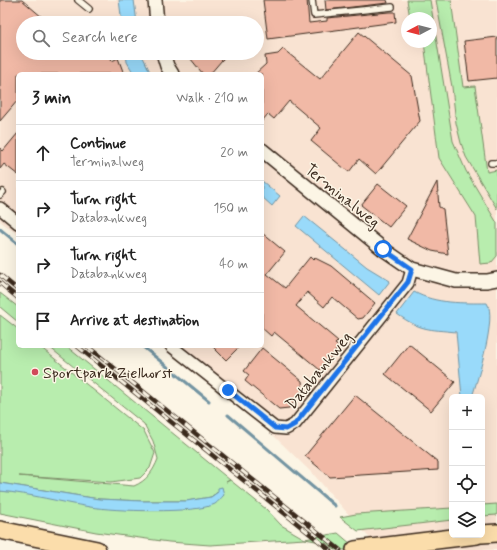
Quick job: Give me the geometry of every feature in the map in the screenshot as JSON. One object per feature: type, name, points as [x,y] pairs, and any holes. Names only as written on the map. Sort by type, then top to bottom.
[{"type":"main road","points":[[0,530],[96,550]]},
{"type":"main road","points":[[485,534],[497,532]]},
{"type":"main road","points":[[355,550],[453,538]]},
{"type":"street","points":[[155,0],[156,16]]},
{"type":"street","points":[[165,60],[171,72]]},
{"type":"street","name":"Terminalweg","points":[[264,152],[383,249],[412,269],[456,281],[487,281],[497,279]]},
{"type":"street","points":[[0,208],[16,221]]},
{"type":"street","name":"Databankweg","points":[[174,348],[275,428],[286,429],[295,424],[408,282],[412,269]]},
{"type":"lane","points":[[78,0],[89,9]]},
{"type":"lane","points":[[312,0],[314,15],[392,7]]},
{"type":"shaded area","points":[[0,0],[497,0],[497,550],[380,550],[314,475],[274,436],[163,348],[264,348],[264,72],[16,72],[16,233],[0,221]]},
{"type":"green space","points":[[407,0],[430,0],[432,12],[409,12]]},
{"type":"green space","points":[[436,0],[451,0],[463,87],[475,86],[487,172],[497,170],[497,209],[466,157],[461,143],[456,123],[452,87]]},
{"type":"green space","points":[[437,43],[453,141],[466,171],[497,223],[497,256],[491,263],[480,264],[476,217],[439,158],[425,48],[437,48]]},
{"type":"green space","points":[[0,293],[16,305],[16,320],[0,307]]},
{"type":"green space","points":[[0,315],[16,327],[16,348],[41,348],[144,431],[155,453],[150,468],[140,478],[111,482],[19,476],[134,486],[149,476],[158,459],[153,441],[144,424],[50,348],[68,348],[266,509],[281,525],[305,539],[210,545],[169,542],[96,532],[0,513],[0,491],[195,508],[211,497],[186,501],[99,499],[0,483]]},
{"type":"green space","points":[[497,504],[497,515],[485,516],[485,505]]},
{"type":"green space","points":[[449,508],[449,520],[358,531],[340,517],[356,514]]},
{"type":"green space","points":[[338,533],[358,550],[335,550],[326,543],[305,539]]},
{"type":"water","points":[[119,0],[134,0],[136,16],[121,16]]},
{"type":"water","points":[[127,60],[144,60],[150,72],[133,72]]},
{"type":"water","points":[[264,183],[280,196],[272,206],[264,199]]},
{"type":"water","points":[[304,216],[367,267],[390,281],[379,295],[296,226]]},
{"type":"water","points":[[414,292],[440,301],[487,303],[490,321],[486,348],[473,394],[462,394],[456,332],[425,328],[412,324],[397,314]]},
{"type":"water","points":[[0,483],[99,499],[186,501],[211,497],[218,492],[218,488],[222,487],[224,495],[215,504],[205,507],[154,511],[117,510],[90,507],[0,491]]},
{"type":"building","points":[[0,0],[22,0],[41,16],[16,16],[16,60],[119,60],[123,72],[16,72],[16,102],[0,121]]},
{"type":"building","points":[[263,0],[307,0],[309,23],[327,21],[327,18],[389,12],[395,12],[396,22],[268,39]]},
{"type":"building","points":[[325,0],[387,0],[388,3],[326,10]]},
{"type":"building","points":[[359,32],[412,76],[420,121],[376,174],[359,159],[349,172],[311,141],[321,128],[289,101],[274,119],[268,114],[264,119],[264,72],[257,72],[266,64],[265,56],[278,54],[283,49],[320,79]]},
{"type":"building","points":[[497,37],[497,78],[469,81],[464,41]]},
{"type":"building","points":[[192,60],[222,60],[212,72],[201,72]]},
{"type":"building","points":[[16,135],[16,173],[4,164],[0,169],[0,148],[3,151]]},
{"type":"building","points":[[437,182],[439,207],[443,209],[448,254],[432,251],[407,239]]},
{"type":"building","points":[[378,184],[406,206],[389,227],[361,205]]},
{"type":"building","points":[[264,235],[285,252],[267,274],[285,288],[310,257],[313,260],[315,258],[331,266],[375,303],[363,318],[358,319],[332,297],[324,307],[307,292],[296,306],[338,341],[335,344],[339,347],[320,370],[274,332],[271,336],[264,330]]},
{"type":"building","points":[[409,344],[455,382],[431,411],[385,374]]},
{"type":"building","points":[[214,348],[238,348],[226,360]]},
{"type":"building","points":[[262,348],[302,381],[303,391],[289,408],[279,409],[245,381],[249,375],[244,371]]},
{"type":"building","points":[[355,395],[438,462],[438,470],[330,477],[305,456]]},
{"type":"waterway","points":[[0,229],[16,242]]},
{"type":"waterway","points":[[144,348],[209,401]]},
{"type":"waterway","points":[[228,415],[335,506]]},
{"type":"railway","points":[[0,275],[16,288]]},
{"type":"railway","points":[[0,283],[16,296]]},
{"type":"railway","points":[[79,348],[330,550]]},
{"type":"railway","points":[[89,348],[340,550]]},
{"type":"place","name":"Sportpark Zielhorst","points":[[35,372]]},
{"type":"route","points":[[228,390],[275,428],[286,429],[295,424],[408,282],[412,269],[383,249]]}]
